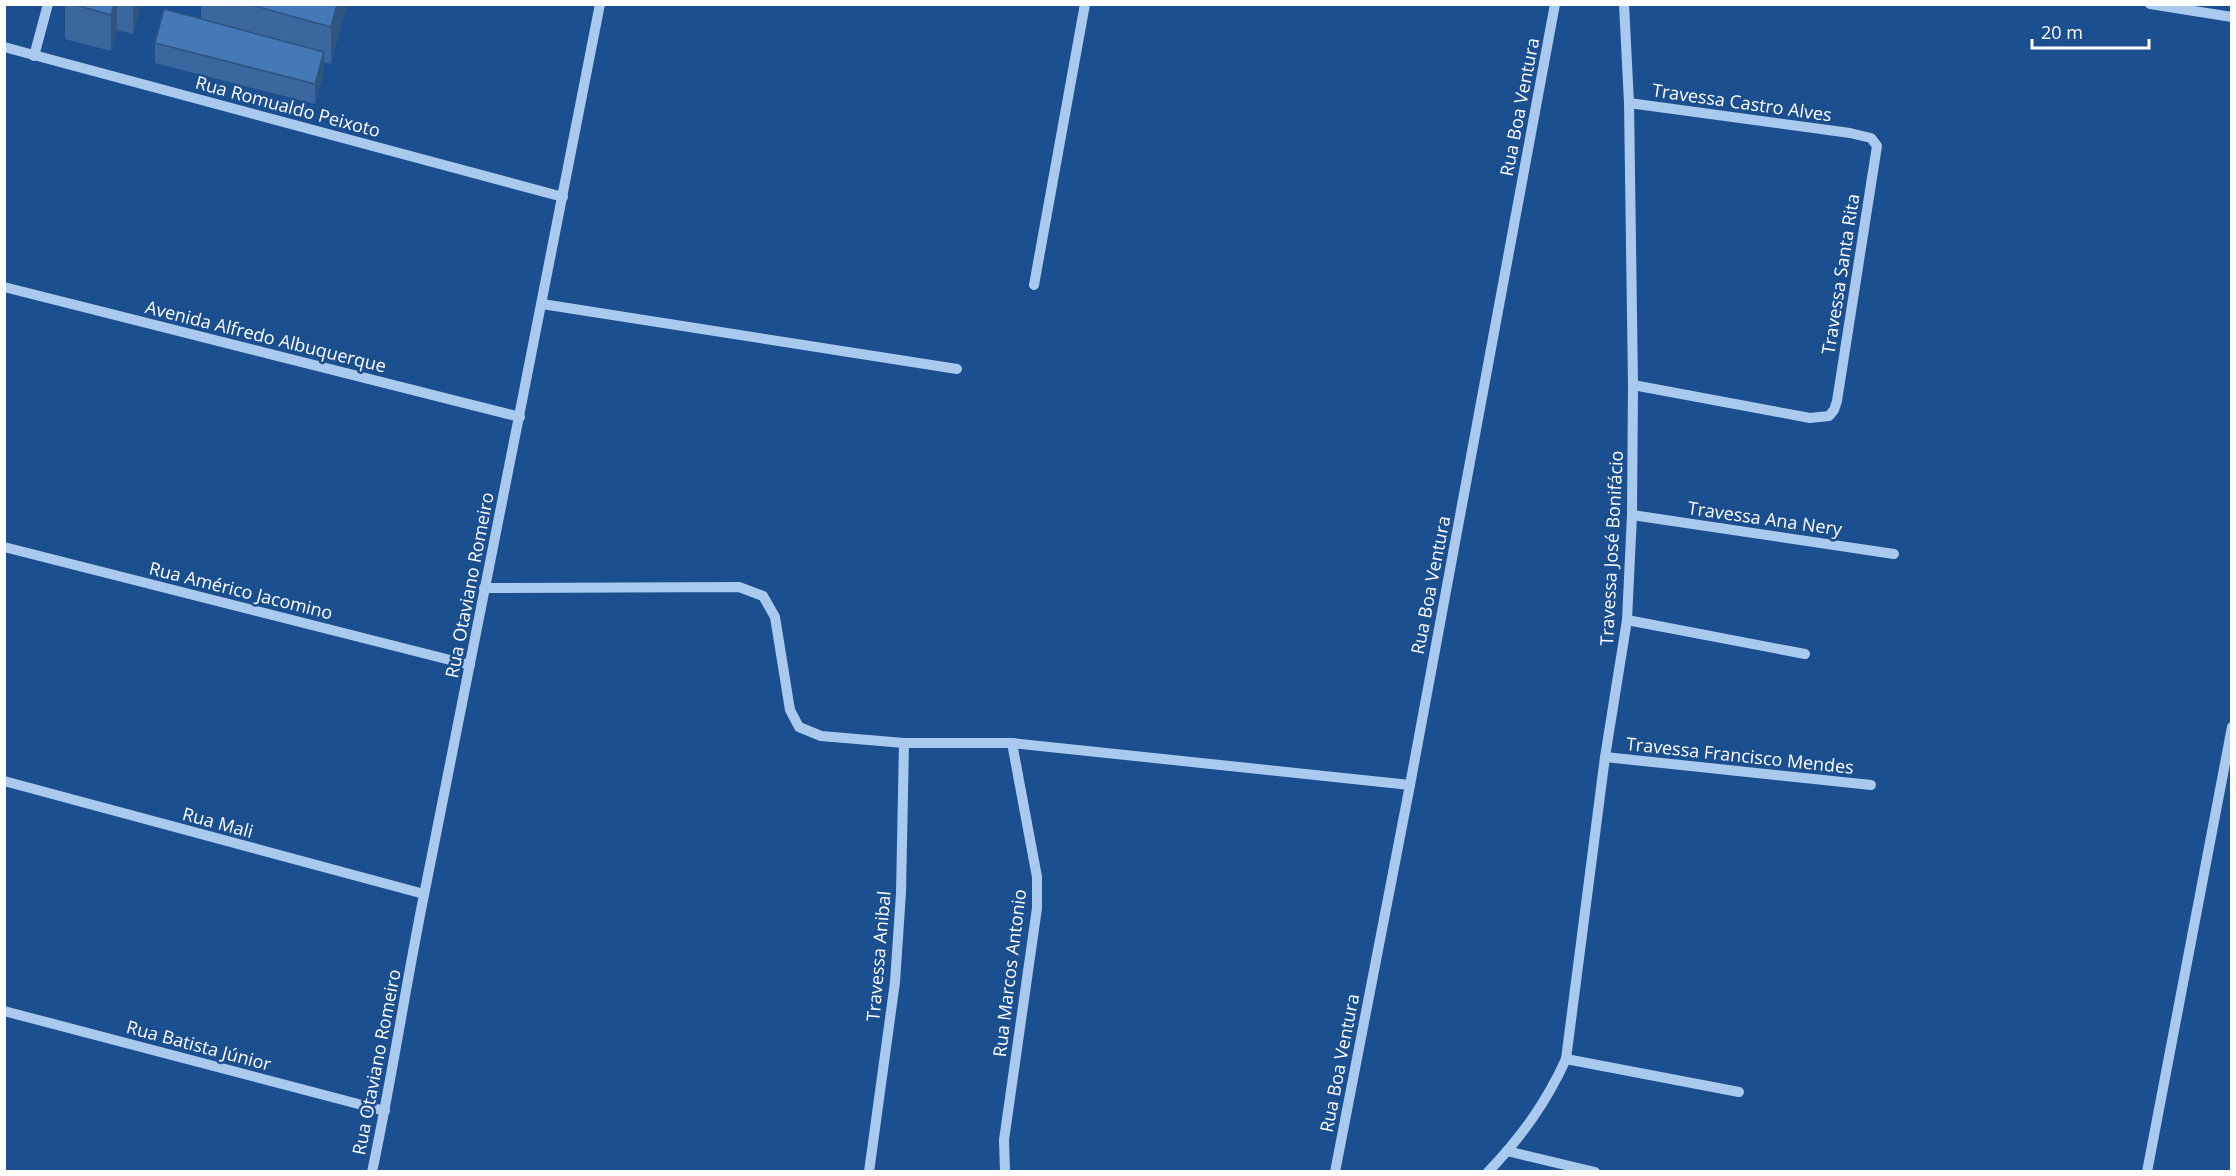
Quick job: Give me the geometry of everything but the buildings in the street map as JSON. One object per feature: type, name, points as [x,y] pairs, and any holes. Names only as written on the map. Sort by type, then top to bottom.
[{"type":"street","points":[[34,56],[48,4]]},
{"type":"street","name":"Rua Otaviano Romeiro","points":[[372,1172],[424,894],[600,4]]},
{"type":"street","points":[[1034,285],[1084,4]]},
{"type":"street","name":"Rua Boa Ventura","points":[[1335,1172],[1410,785],[1555,4]]},
{"type":"street","name":"Travessa José Bonifácio","points":[[1488,1172],[1508,1151],[1541,1108],[1566,1059],[1605,757],[1627,620],[1632,515],[1633,385],[1629,103],[1624,4]]},
{"type":"street","points":[[2150,4],[2232,17]]},
{"type":"street","name":"Rua Romualdo Peixoto","points":[[4,47],[563,197]]},
{"type":"street","name":"Travessa Castro Alves","points":[[1629,103],[1850,133]]},
{"type":"street","name":"Travessa Santa Rita","points":[[1633,385],[1810,418],[1829,416],[1837,401],[1877,146],[1870,138],[1850,133]]},
{"type":"street","name":"Avenida Alfredo Albuquerque","points":[[4,287],[520,417]]},
{"type":"street","points":[[542,304],[957,369]]},
{"type":"street","name":"Travessa Ana Nery","points":[[1632,515],[1894,554]]},
{"type":"street","name":"Rua Américo Jacomino","points":[[4,547],[470,665]]},
{"type":"street","points":[[484,588],[739,587],[763,596],[775,617],[790,710],[799,727],[821,736],[904,743],[1012,744],[1410,785]]},
{"type":"street","points":[[1627,620],[1804,654]]},
{"type":"street","points":[[2147,1172],[2232,727]]},
{"type":"street","name":"Travessa Anibal","points":[[869,1172],[895,982],[901,893],[904,743]]},
{"type":"street","name":"Rua Marcos Antonio","points":[[1005,1172],[1005,1130],[1038,908],[1037,877],[1012,744]]},
{"type":"street","name":"Travessa Francisco Mendes","points":[[1605,757],[1871,785]]},
{"type":"street","name":"Rua Mali","points":[[4,781],[424,894]]},
{"type":"street","name":"Rua Batista Júnior","points":[[4,1011],[385,1111]]},
{"type":"street","points":[[1566,1059],[1739,1092]]},
{"type":"street","points":[[1508,1151],[1595,1172]]}]
